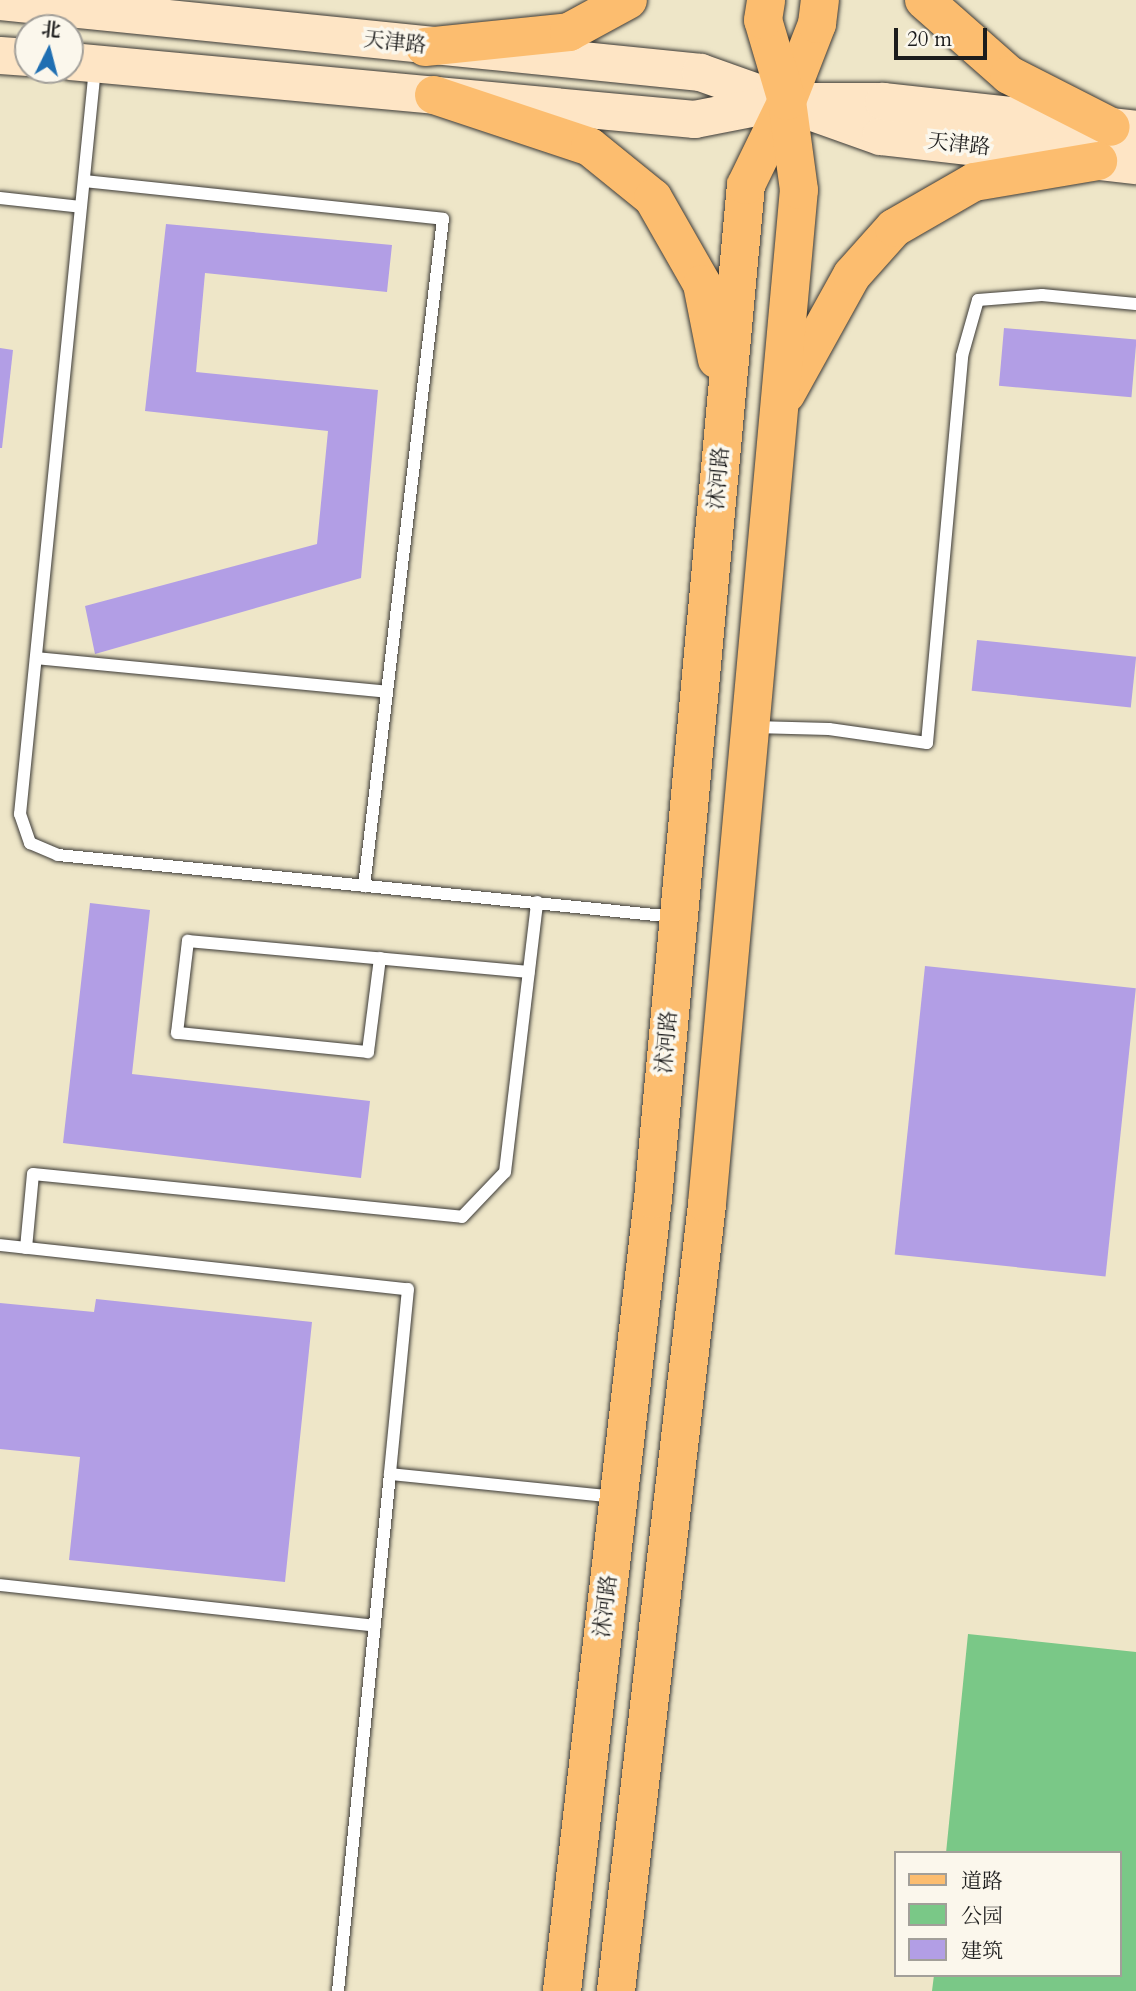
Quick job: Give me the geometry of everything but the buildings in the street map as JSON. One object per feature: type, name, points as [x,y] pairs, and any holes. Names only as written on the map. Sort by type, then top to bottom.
[{"type":"main road","points":[[425,47],[569,33],[628,0]]},
{"type":"main road","name":"沭河路","points":[[616,1991],[707,1204],[799,190],[787,101],[763,20],[765,0]]},
{"type":"main road","name":"沭河路","points":[[562,1991],[619,1497],[679,917],[746,185],[787,101],[817,24],[820,0]]},
{"type":"main road","points":[[924,0],[1009,75],[1115,139]]},
{"type":"main road","name":"天津路","points":[[0,1],[425,47],[700,72],[880,136],[1115,139],[1136,165]]},
{"type":"main road","points":[[84,62],[694,119],[787,101]]},
{"type":"main road","points":[[434,95],[590,147],[653,198],[702,284],[726,403]]},
{"type":"main road","points":[[779,405],[852,275],[894,228],[974,181],[1115,139]]},
{"type":"lane","points":[[83,84],[84,181],[20,814],[30,843],[58,855],[679,917]]},
{"type":"lane","points":[[84,181],[443,219],[364,886]]},
{"type":"lane","points":[[0,198],[81,207]]},
{"type":"lane","points":[[750,727],[829,729],[927,743],[962,356],[978,300],[1042,295],[1136,304]]},
{"type":"lane","points":[[36,658],[386,692]]},
{"type":"lane","points":[[26,1248],[33,1174],[462,1217],[505,1172],[537,902]]},
{"type":"lane","points":[[380,958],[368,1052],[177,1033],[188,941],[380,958],[529,972]]},
{"type":"lane","points":[[0,1245],[408,1289],[338,1991]]},
{"type":"lane","points":[[390,1474],[619,1497]]},
{"type":"lane","points":[[0,1585],[375,1626]]},
{"type":"green space","points":[[968,1634],[1136,1652],[1136,1991],[932,1991],[934,1977],[1122,1977],[1122,1851],[946,1851]]}]
